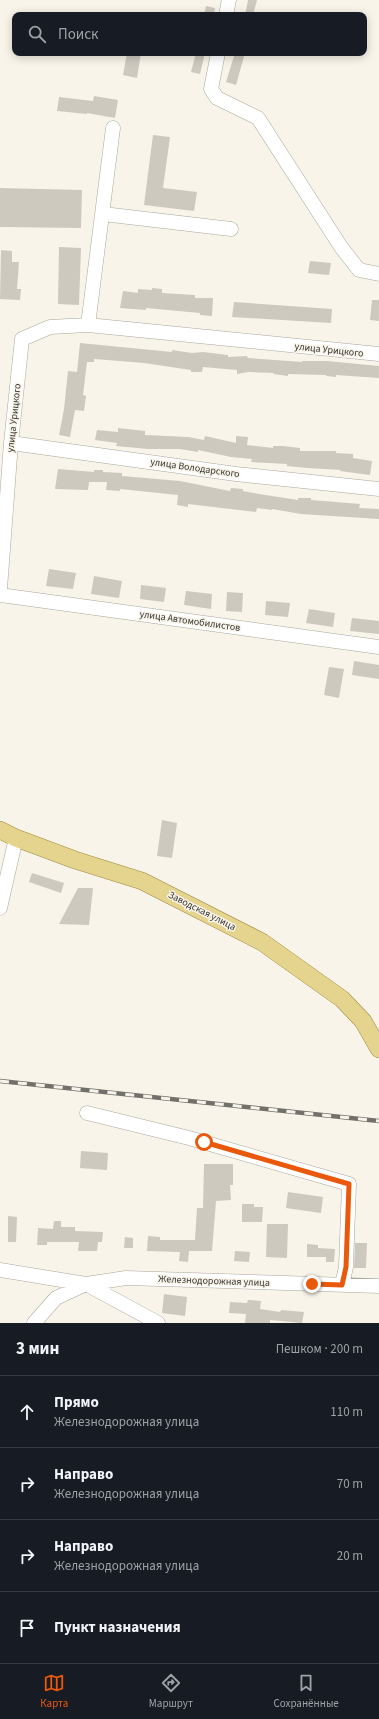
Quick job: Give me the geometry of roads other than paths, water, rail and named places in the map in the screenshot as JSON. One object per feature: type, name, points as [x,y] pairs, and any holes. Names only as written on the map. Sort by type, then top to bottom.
[{"type":"main road","name":"Заводская улица","points":[[0,830],[16,838],[75,860],[142,881],[262,942],[342,999],[363,1021],[377,1042]]},
{"type":"street","points":[[227,12],[229,0]]},
{"type":"street","points":[[217,56],[211,89],[217,98],[258,118],[341,247],[359,270],[379,274]]},
{"type":"street","points":[[88,326],[113,128]]},
{"type":"street","points":[[102,214],[231,229]]},
{"type":"street","name":"улица Урицкого","points":[[0,589],[11,443],[22,339],[50,327],[88,326],[379,354]]},
{"type":"street","name":"улица Володарского","points":[[11,443],[236,474],[379,489]]},
{"type":"street","name":"улица Автомобилистов","points":[[0,595],[379,647]]},
{"type":"street","points":[[0,908],[16,838]]},
{"type":"street","points":[[87,1113],[190,1138],[349,1184],[346,1267],[342,1285]]},
{"type":"street","name":"Железнодорожная улица","points":[[0,1270],[86,1284],[158,1323]]},
{"type":"street","name":"Железнодорожная улица","points":[[34,1323],[56,1298],[86,1284],[126,1278],[379,1286]]},
{"type":"railway","points":[[0,1081],[379,1121]]}]
